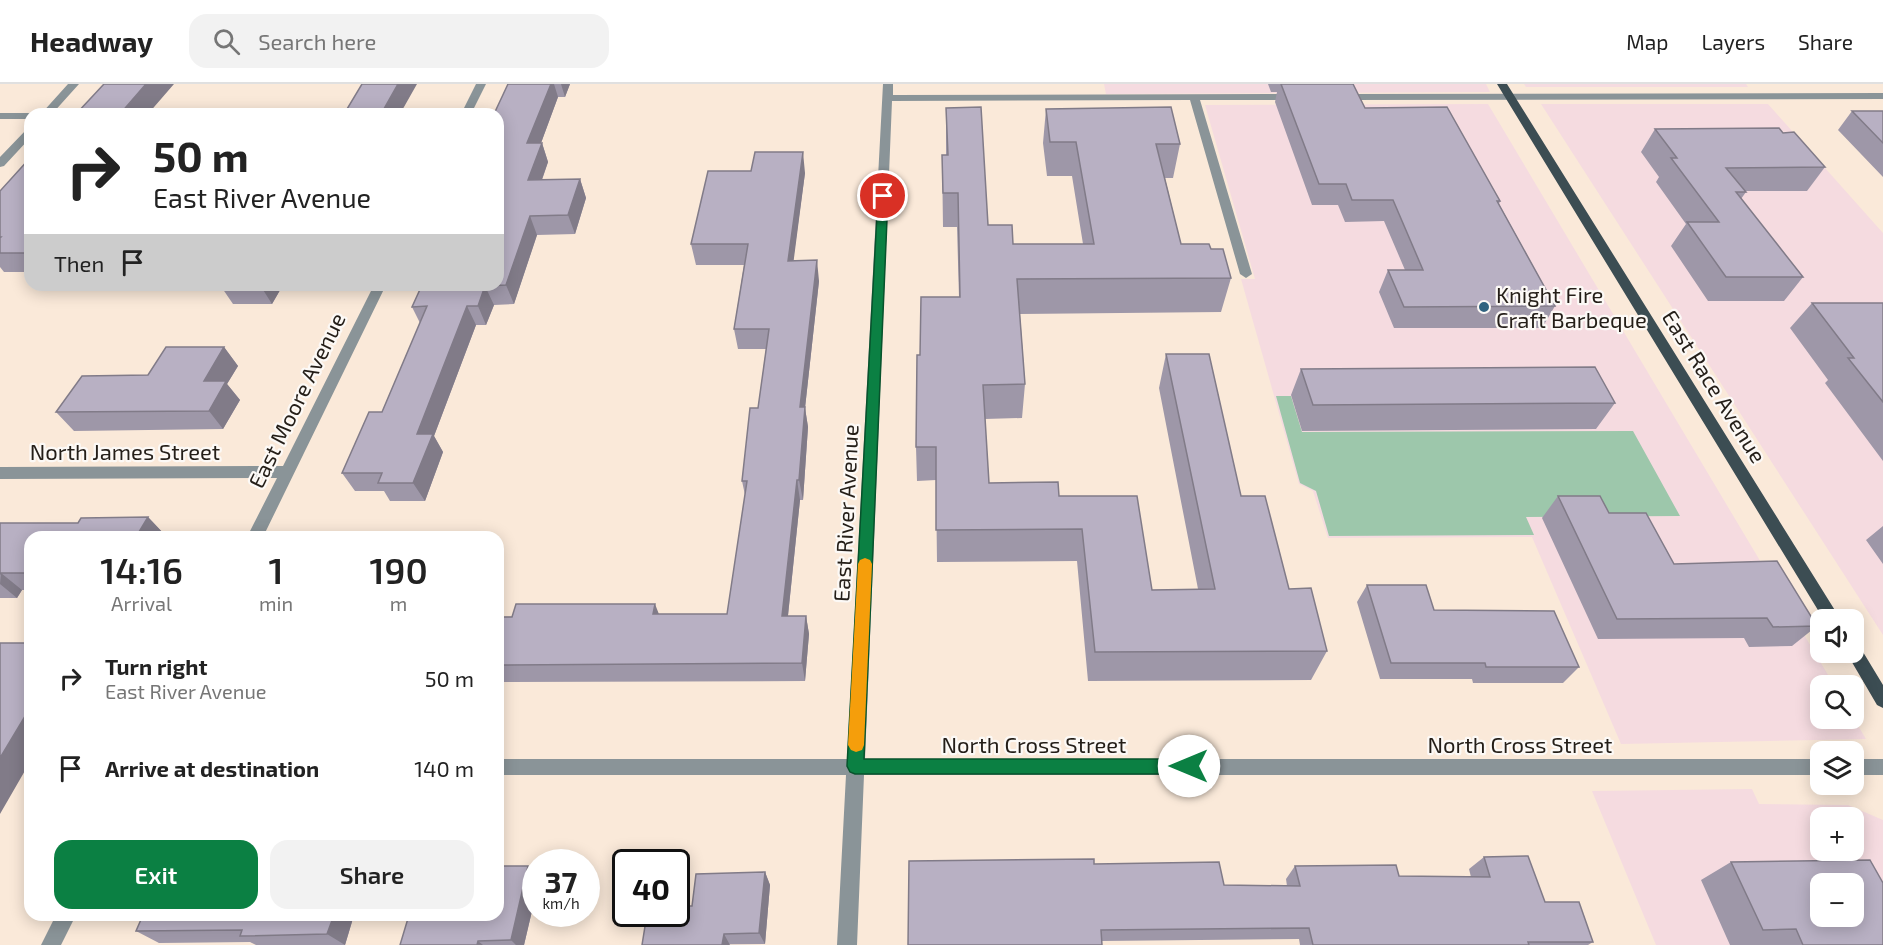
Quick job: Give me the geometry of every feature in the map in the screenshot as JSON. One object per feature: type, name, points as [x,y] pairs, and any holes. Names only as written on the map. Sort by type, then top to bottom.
[{"type":"main road","name":"East Race Avenue","points":[[1502,84],[1826,609]]},
{"type":"main road","points":[[1861,663],[1883,700]]},
{"type":"street","points":[[52,108],[74,84]]},
{"type":"street","points":[[469,108],[481,84]]},
{"type":"street","points":[[1100,84],[1102,98]]},
{"type":"street","points":[[888,91],[1102,98],[1309,97]]},
{"type":"street","name":"East River Avenue","points":[[847,945],[888,91]]},
{"type":"street","points":[[1332,97],[1883,96]]},
{"type":"street","points":[[1194,98],[1246,274]]},
{"type":"street","points":[[0,116],[24,116]]},
{"type":"street","points":[[0,164],[24,138]]},
{"type":"street","name":"East Moore Avenue","points":[[258,531],[377,291]]},
{"type":"street","name":"North James Street","points":[[0,473],[287,472]]},
{"type":"street","name":"North Cross Street","points":[[504,766],[1810,767]]},
{"type":"street","points":[[1864,767],[1883,767]]},
{"type":"street","points":[[51,945],[63,921]]},
{"type":"shaded area","points":[[1104,84],[1486,84],[1490,92],[1106,94]]},
{"type":"shaded area","points":[[1524,84],[1746,84],[1748,87],[1526,87]]},
{"type":"shaded area","points":[[1488,104],[1810,645],[1810,663],[1821,663],[1828,675],[1810,675],[1810,729],[1860,729],[1866,739],[1621,744],[1532,537],[1328,538],[1313,491],[1299,484],[1241,279],[1255,279],[1205,105]]},
{"type":"shaded area","points":[[1541,104],[1768,104],[1883,233],[1883,635]]},
{"type":"shaded area","points":[[1752,789],[1759,804],[1848,805],[1853,807],[1810,807],[1810,861],[1864,861],[1864,812],[1883,820],[1883,945],[1656,945],[1592,791]]},
{"type":"green space","points":[[1276,396],[1291,396],[1302,432],[1633,431],[1680,516],[1526,517],[1534,535],[1329,536],[1316,491],[1300,483]]},
{"type":"building","points":[[104,84],[146,84],[125,108],[82,108]]},
{"type":"building","points":[[362,84],[398,84],[384,108],[348,108]]},
{"type":"building","points":[[508,84],[551,84],[527,143],[542,143],[528,180],[580,179],[568,215],[530,216],[506,285],[504,285],[504,108],[497,108]]},
{"type":"building","points":[[1281,84],[1353,84],[1365,108],[1447,107],[1555,306],[1404,307],[1388,270],[1423,270],[1393,200],[1352,200],[1346,184],[1319,184]]},
{"type":"building","points":[[981,107],[988,225],[1012,225],[1013,244],[1094,244],[1076,142],[1050,142],[1046,109],[1171,107],[1180,144],[1156,144],[1181,244],[1209,244],[1211,249],[1223,249],[1231,278],[1017,279],[1025,384],[983,385],[989,483],[1058,482],[1059,496],[1137,496],[1152,590],[1215,589],[1166,354],[1209,354],[1241,496],[1265,496],[1289,589],[1311,588],[1327,651],[1095,652],[1082,529],[936,530],[936,447],[916,447],[917,355],[920,355],[921,297],[960,297],[958,193],[943,193],[942,155],[948,155],[946,108]]},
{"type":"building","points":[[1852,111],[1883,111],[1883,143]]},
{"type":"building","points":[[1779,128],[1783,133],[1794,132],[1825,167],[1726,168],[1746,192],[1736,192],[1803,277],[1726,277],[1687,222],[1719,222],[1671,158],[1677,158],[1655,129]]},
{"type":"building","points":[[755,152],[803,152],[788,261],[817,260],[800,407],[805,407],[799,480],[797,480],[782,616],[806,616],[802,663],[504,665],[504,617],[512,617],[516,604],[655,604],[653,614],[727,614],[747,481],[742,481],[750,408],[758,408],[769,329],[734,329],[748,244],[691,244],[708,171],[751,171]]},
{"type":"building","points":[[24,165],[24,253],[0,253],[0,191]]},
{"type":"building","points":[[419,291],[483,291],[478,306],[467,306],[417,434],[433,434],[413,483],[378,483],[382,473],[342,473],[369,412],[382,412],[427,306],[412,307]]},
{"type":"building","points":[[1812,303],[1883,303],[1883,402],[1848,358],[1854,358]]},
{"type":"building","points":[[166,347],[224,347],[204,381],[226,381],[209,411],[56,412],[82,376],[148,375]]},
{"type":"building","points":[[1595,367],[1615,403],[1313,405],[1301,369]]},
{"type":"building","points":[[1558,496],[1600,496],[1609,513],[1646,513],[1674,564],[1777,561],[1810,615],[1810,626],[1773,627],[1767,618],[1617,619]]},
{"type":"building","points":[[148,517],[140,531],[24,531],[24,573],[0,574],[0,523],[78,523],[81,518]]},
{"type":"building","points":[[1367,585],[1426,585],[1434,610],[1554,611],[1579,667],[1486,667],[1485,663],[1391,663]]},
{"type":"building","points":[[0,643],[24,643],[24,718],[0,758]]},
{"type":"building","points":[[1528,856],[1545,902],[1579,902],[1593,942],[1528,942],[1529,945],[1313,945],[1309,928],[1101,930],[1102,945],[908,945],[909,861],[1094,859],[1094,864],[1219,862],[1224,885],[1300,886],[1295,866],[1396,865],[1399,876],[1490,877],[1484,857]]},
{"type":"building","points":[[1870,860],[1883,883],[1883,945],[1803,945],[1796,929],[1763,930],[1731,862]]},
{"type":"building","points":[[504,866],[522,866],[522,892],[511,940],[478,941],[477,945],[400,945],[407,921],[504,921]]},
{"type":"building","points":[[765,872],[759,933],[724,934],[722,945],[642,945],[645,927],[690,927],[690,906],[692,906],[696,874]]},
{"type":"building","points":[[140,921],[332,921],[327,934],[240,936],[242,930],[136,931]]},
{"type":"slow traffic","points":[[856,745],[865,564]]},
{"type":"place","name":"Knight Fire Craft Barbeque","points":[[1484,307]]},
{"type":"route","points":[[883,196],[855,766],[1189,766]]}]
